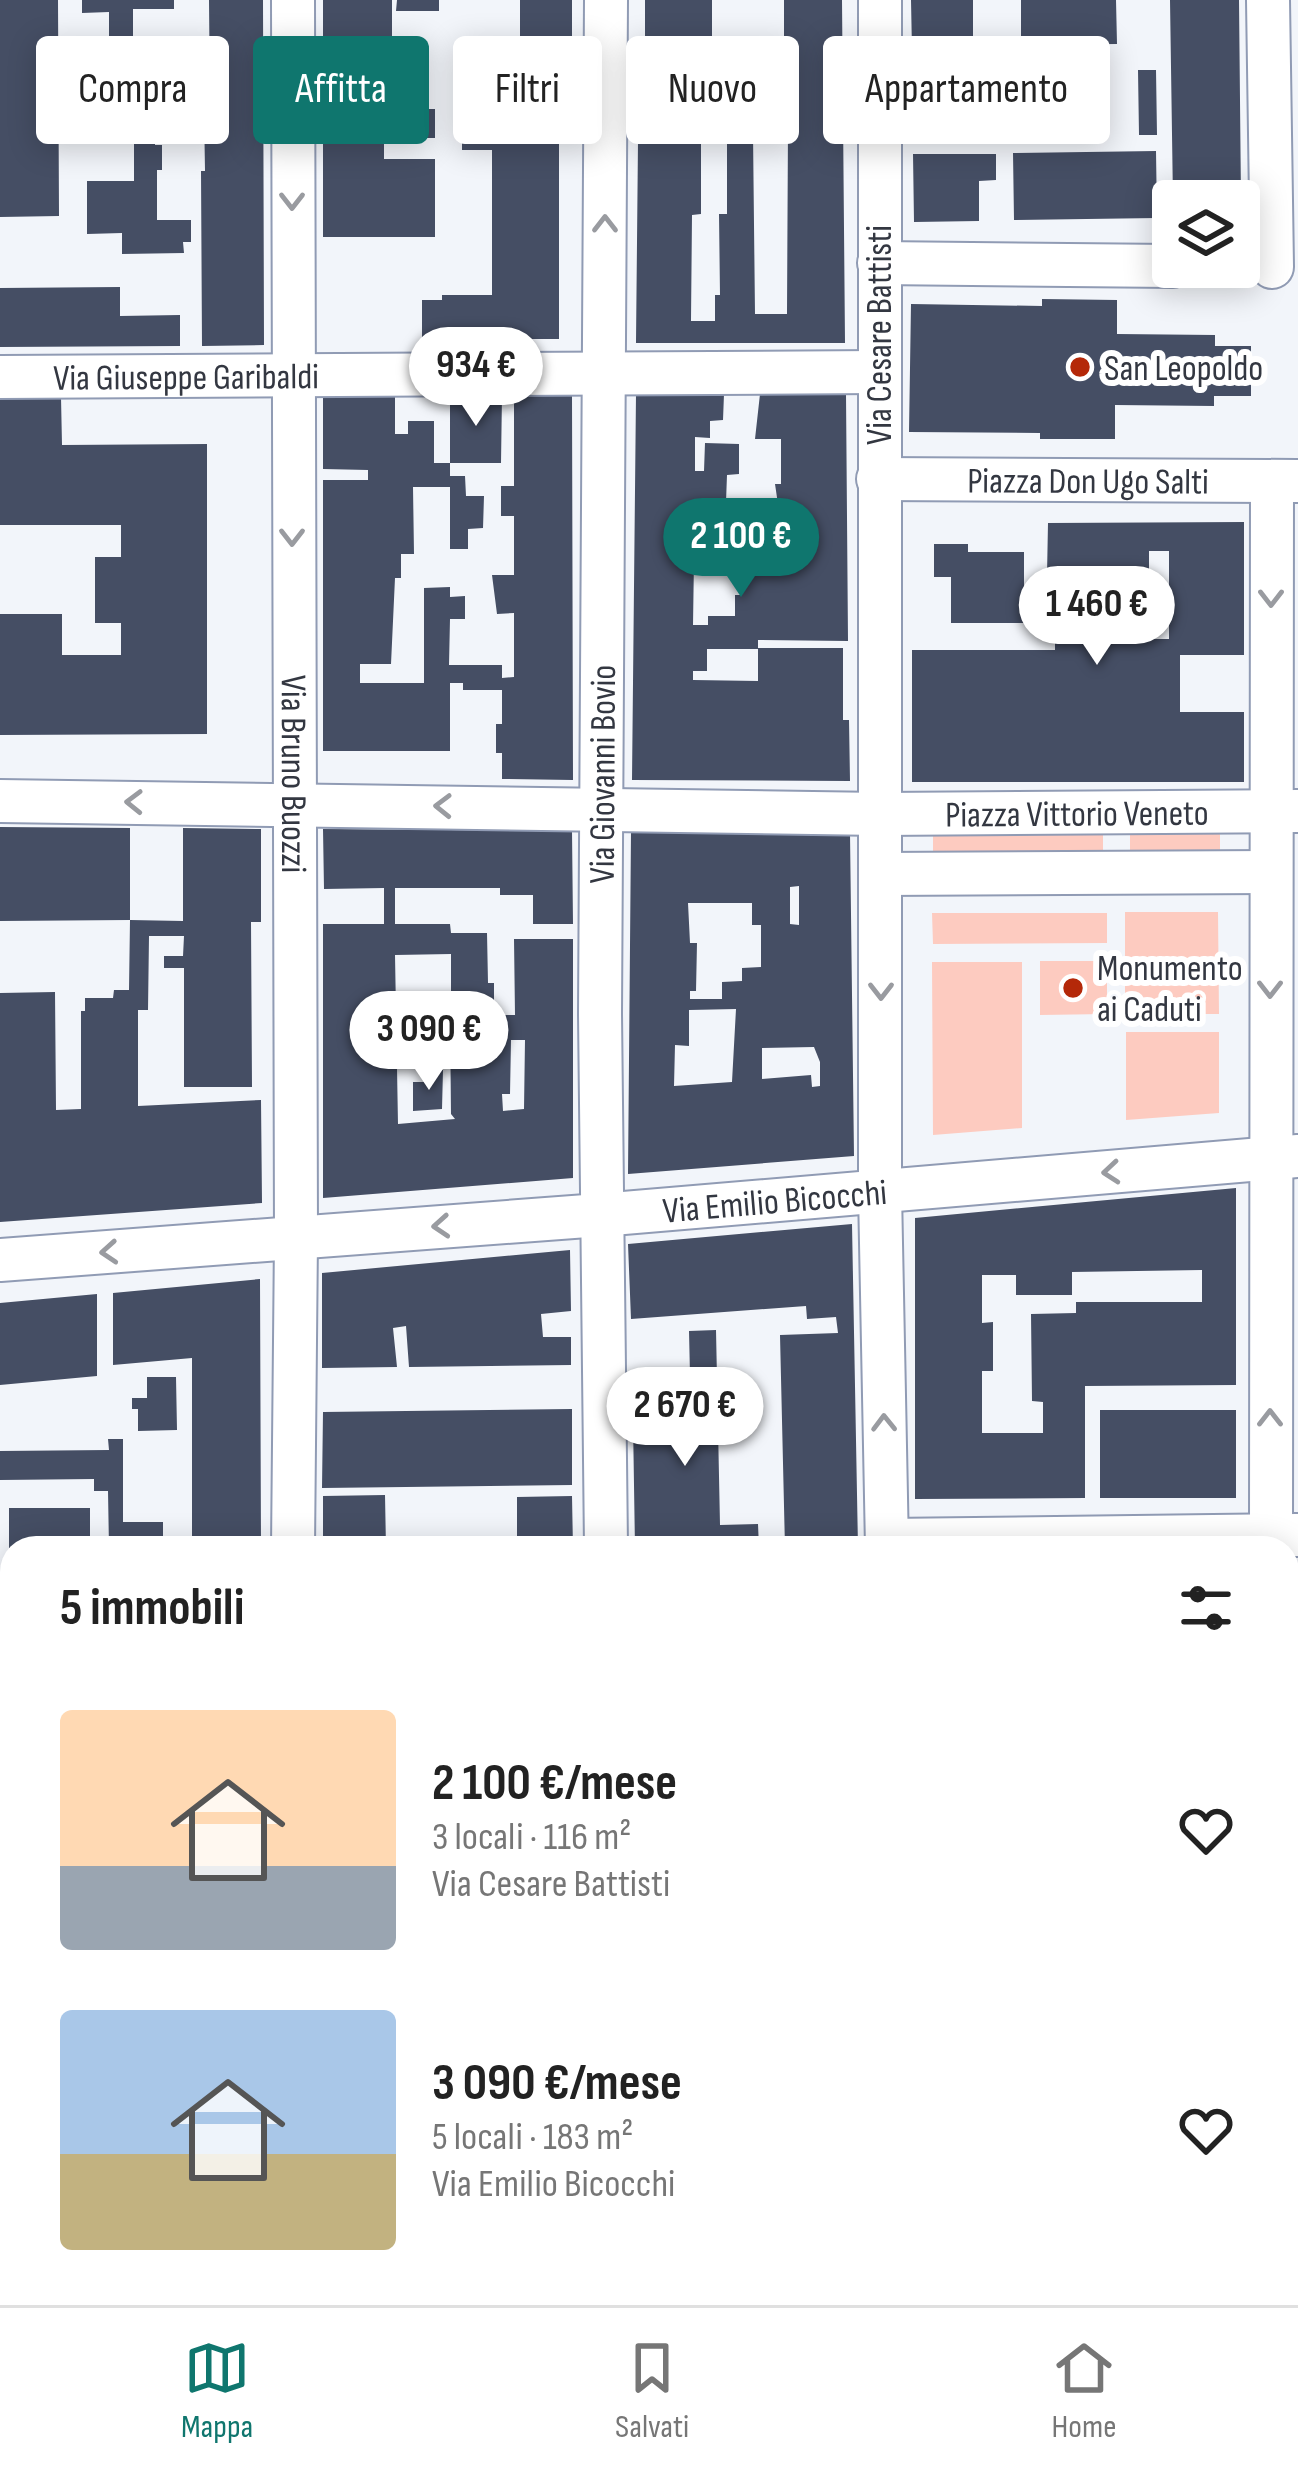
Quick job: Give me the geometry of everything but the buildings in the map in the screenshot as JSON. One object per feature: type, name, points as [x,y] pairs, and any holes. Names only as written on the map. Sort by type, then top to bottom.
[{"type":"street","name":"Via Bruno Buozzi","points":[[292,0],[293,1536]]},
{"type":"street","name":"Via Giovanni Bovio","points":[[606,0],[600,1215],[606,1536]]},
{"type":"street","name":"Via Cesare Battisti","points":[[880,0],[881,814]]},
{"type":"street","points":[[1268,0],[1270,267]]},
{"type":"street","points":[[879,263],[1152,266]]},
{"type":"street","name":"Via Giuseppe Garibaldi","points":[[0,376],[878,372]]},
{"type":"street","name":"Piazza Don Ugo Salti","points":[[878,478],[1285,481]]},
{"type":"street","points":[[1280,1536],[1283,1157],[1270,872],[1284,811],[1285,481]]},
{"type":"street","name":"Piazza Vittorio Veneto","points":[[0,801],[881,814],[1284,811]]},
{"type":"street","points":[[881,814],[880,1192],[887,1536]]},
{"type":"street","name":"Piazza Vittorio Veneto","points":[[881,874],[1270,872]]},
{"type":"street","name":"Via Emilio Bicocchi","points":[[0,1260],[1283,1157]]},
{"type":"shaded area","points":[[1220,821],[1220,858],[1130,859],[1130,822]]},
{"type":"shaded area","points":[[1103,822],[1103,859],[933,860],[933,823]]},
{"type":"shaded area","points":[[1125,912],[1218,912],[1219,1014],[1125,1014]]},
{"type":"shaded area","points":[[932,913],[1107,913],[1107,943],[933,944]]},
{"type":"shaded area","points":[[1040,961],[1107,961],[1107,1014],[1040,1015]]},
{"type":"shaded area","points":[[932,962],[1022,962],[1022,1128],[933,1135]]},
{"type":"shaded area","points":[[1126,1032],[1219,1032],[1219,1113],[1126,1120]]},
{"type":"place","name":"San Leopoldo","points":[[1080,367]]},
{"type":"place","name":"Monumento ai Caduti","points":[[1073,988]]}]
